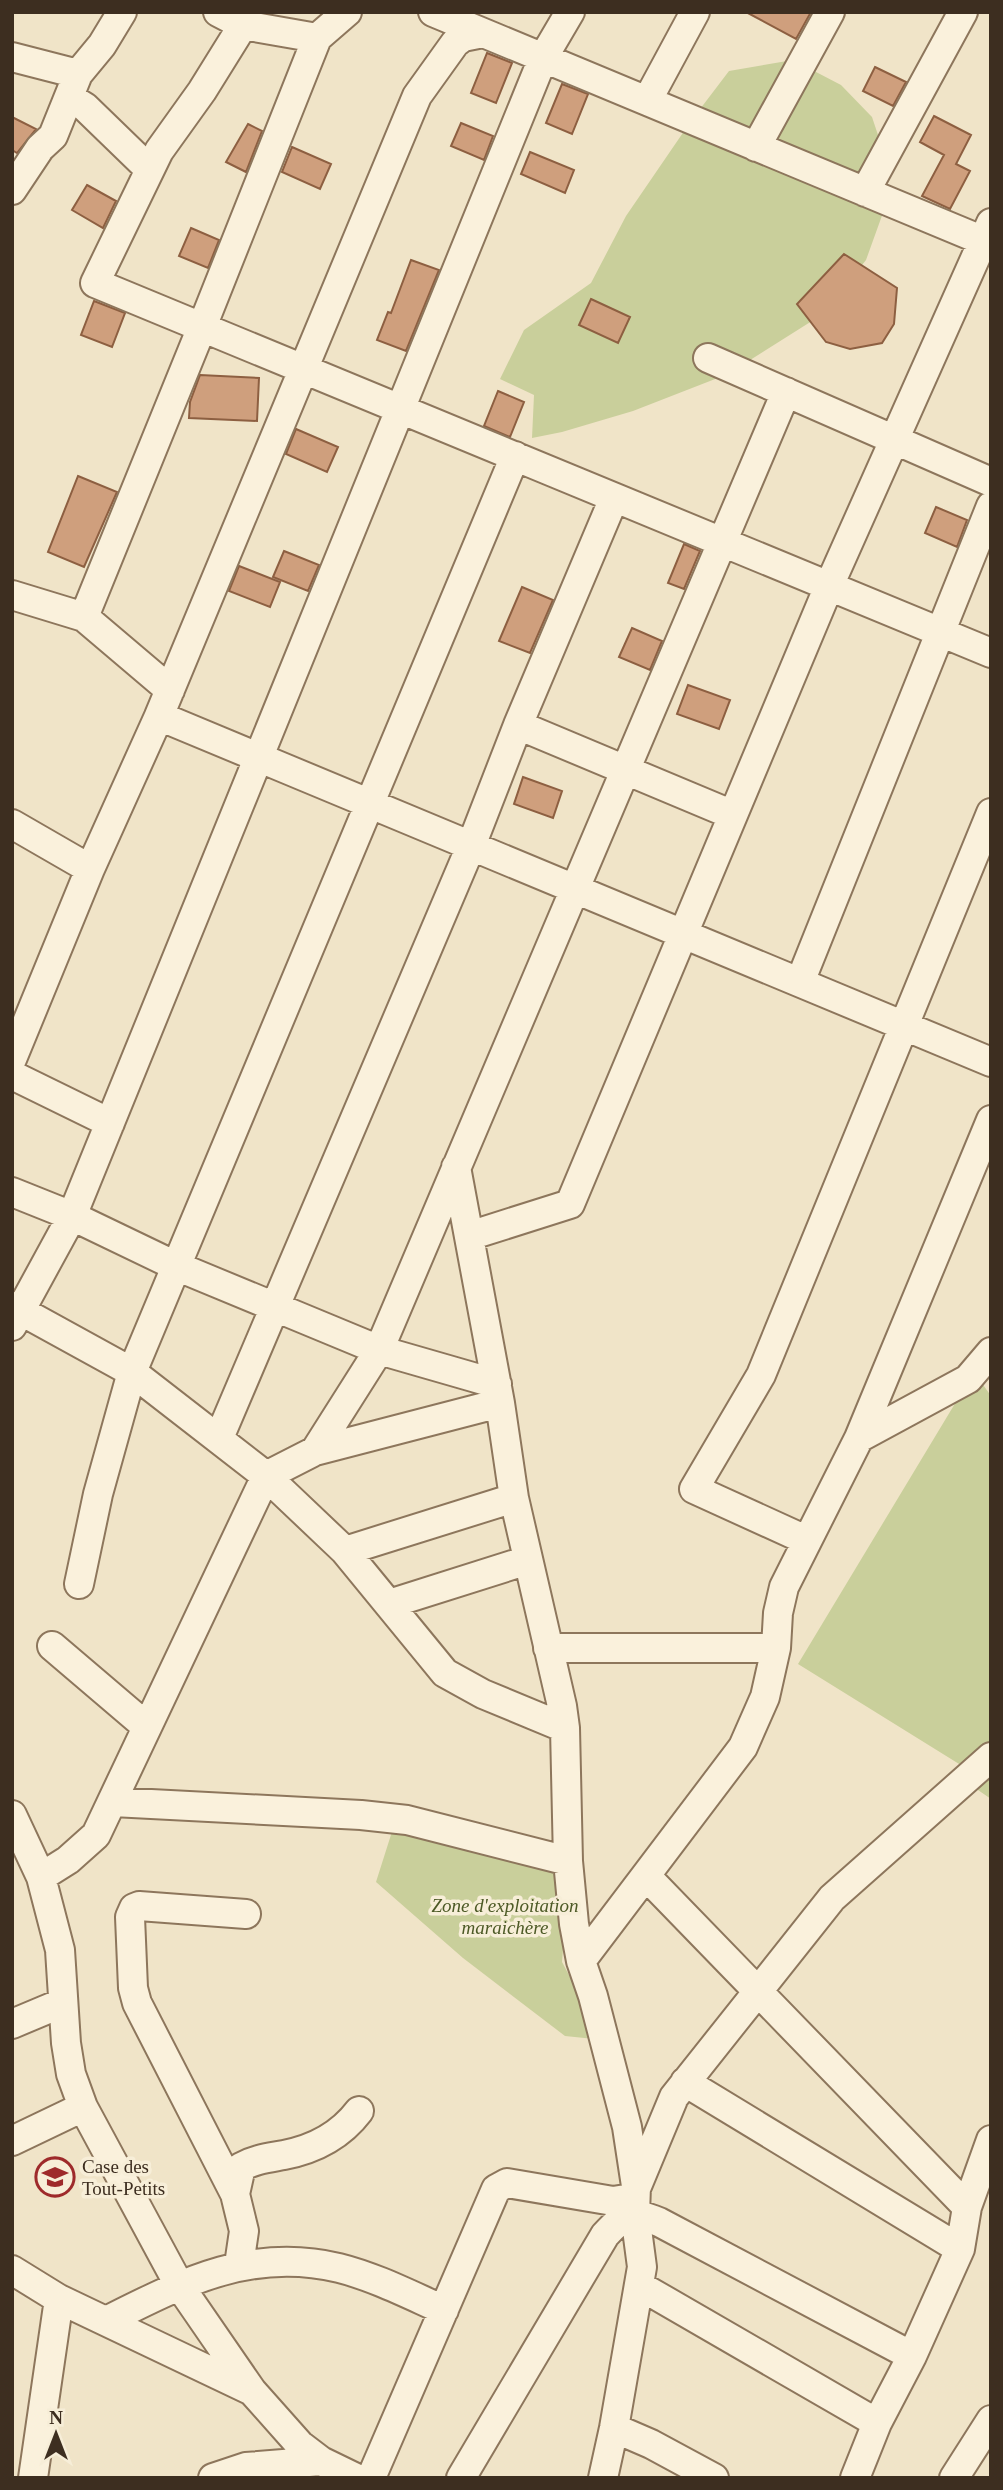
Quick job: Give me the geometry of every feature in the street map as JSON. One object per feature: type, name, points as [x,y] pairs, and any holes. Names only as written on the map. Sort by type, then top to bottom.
[{"type":"street","points":[[12,190],[40,148],[53,136],[74,86],[122,12]]},
{"type":"street","points":[[84,617],[317,38],[346,12]]},
{"type":"street","points":[[433,12],[865,192],[988,236],[829,586],[570,1204],[469,1236]]},
{"type":"street","points":[[565,1728],[483,1694],[445,1673],[345,1551],[266,1476],[132,1372],[15,1314],[72,1216],[543,58],[569,12]]},
{"type":"street","points":[[647,101],[695,12]]},
{"type":"street","points":[[756,147],[830,12]]},
{"type":"street","points":[[865,192],[963,12]]},
{"type":"street","points":[[317,38],[230,18],[209,80],[159,151],[95,283],[991,653]]},
{"type":"street","points":[[12,1059],[90,869],[170,690],[421,87],[455,43],[463,37],[483,33]]},
{"type":"street","points":[[12,57],[74,86],[85,107],[149,169]]},
{"type":"street","points":[[708,358],[991,482]]},
{"type":"street","points":[[315,1451],[379,1350],[786,392]]},
{"type":"street","points":[[79,1584],[98,1494],[132,1372],[515,456]]},
{"type":"street","points":[[219,1438],[471,846],[518,725],[614,498]]},
{"type":"street","points":[[800,982],[991,506]]},
{"type":"street","points":[[12,595],[84,617],[170,690]]},
{"type":"street","points":[[159,716],[991,1062]]},
{"type":"street","points":[[518,725],[733,815]]},
{"type":"street","points":[[806,1540],[694,1489],[761,1375],[991,813]]},
{"type":"street","points":[[12,824],[90,869]]},
{"type":"street","points":[[12,1075],[110,1123]]},
{"type":"street","points":[[581,1961],[743,1747],[765,1697],[776,1648],[780,1600],[806,1540],[859,1438],[991,1120]]},
{"type":"street","points":[[456,1167],[499,1394],[514,1498],[565,1728],[568,1861],[574,1924],[581,1961],[593,1996],[627,2127],[642,2267],[603,2478]]},
{"type":"street","points":[[12,1192],[72,1216],[176,1266],[276,1308],[379,1350],[499,1394]]},
{"type":"street","points":[[859,1438],[968,1379],[991,1352]]},
{"type":"street","points":[[41,1877],[68,1860],[96,1835],[266,1476],[315,1451],[499,1394]]},
{"type":"street","points":[[345,1551],[514,1498]]},
{"type":"street","points":[[389,1604],[528,1560]]},
{"type":"street","points":[[52,1646],[147,1727]]},
{"type":"street","points":[[548,1648],[776,1648]]},
{"type":"street","points":[[460,2478],[605,2235],[635,2200],[674,2097],[685,2082],[832,1898],[991,1757]]},
{"type":"street","points":[[113,1802],[361,1815],[407,1820],[568,1861]]},
{"type":"street","points":[[12,1815],[41,1877],[60,1950],[62,2003],[71,2074],[83,2107],[179,2285],[253,2391],[283,2428],[321,2460],[356,2478]]},
{"type":"street","points":[[646,1876],[967,2207]]},
{"type":"street","points":[[239,2265],[244,2231],[235,2194],[137,2003],[133,1989],[130,1916],[134,1908],[139,1906],[246,1914]]},
{"type":"street","points":[[12,2024],[62,2003]]},
{"type":"street","points":[[685,2082],[960,2249]]},
{"type":"street","points":[[12,2141],[83,2107]]},
{"type":"street","points":[[235,2194],[241,2167],[257,2159],[321,2144],[347,2127],[359,2111]]},
{"type":"street","points":[[855,2478],[877,2423],[912,2356],[960,2249],[967,2207],[989,2153]]},
{"type":"street","points":[[371,2478],[496,2189],[507,2183],[614,2201],[632,2198],[659,2222],[912,2356]]},
{"type":"street","points":[[108,2320],[179,2285],[239,2265],[299,2262],[339,2268],[444,2310]]},
{"type":"street","points":[[19,2283],[108,2320],[253,2391]]},
{"type":"street","points":[[640,2286],[877,2423]]},
{"type":"street","points":[[33,2478],[60,2299]]},
{"type":"street","points":[[954,2478],[991,2420]]},
{"type":"street","points":[[614,2428],[651,2444],[714,2478]]},
{"type":"street","points":[[213,2478],[246,2467],[321,2460]]},
{"type":"green space","points":[[793,60],[841,85],[872,117],[886,159],[884,210],[866,260],[823,314],[728,374],[633,411],[532,438],[534,395],[500,379],[524,330],[591,283],[626,216],[729,71]]},
{"type":"green space","points":[[974,1372],[991,1396],[991,1799],[978,1790],[978,1767],[972,1772],[798,1664]]},
{"type":"green space","name":"Zone d'exploitation maraichère","points":[[396,1819],[569,1874],[562,1962],[604,2040],[565,2036],[463,1958],[376,1882]]},
{"type":"building","points":[[746,12],[811,12],[796,39]]},
{"type":"building","points":[[487,53],[512,63],[496,103],[471,93]]},
{"type":"building","points":[[875,67],[906,82],[893,106],[863,91]]},
{"type":"building","points":[[562,84],[588,94],[572,134],[546,123]]},
{"type":"building","points":[[934,116],[971,135],[956,164],[970,171],[950,209],[922,196],[944,155],[920,142]]},
{"type":"building","points":[[12,117],[36,129],[17,153],[12,150]]},
{"type":"building","points":[[461,123],[493,136],[484,160],[451,146]]},
{"type":"building","points":[[248,124],[262,131],[246,172],[226,162]]},
{"type":"building","points":[[292,147],[331,164],[320,189],[282,172]]},
{"type":"building","points":[[530,152],[574,170],[565,193],[521,174]]},
{"type":"building","points":[[87,185],[116,201],[103,228],[72,210]]},
{"type":"building","points":[[191,228],[219,240],[208,268],[179,256]]},
{"type":"building","points":[[844,254],[897,288],[894,324],[882,343],[850,349],[826,342],[797,304]]},
{"type":"building","points":[[411,260],[439,270],[406,351],[377,340],[388,312],[391,313]]},
{"type":"building","points":[[591,299],[630,317],[618,343],[579,325]]},
{"type":"building","points":[[94,301],[125,313],[112,347],[81,335]]},
{"type":"building","points":[[200,375],[259,378],[257,421],[189,418],[190,402]]},
{"type":"building","points":[[498,391],[524,402],[510,437],[484,426]]},
{"type":"building","points":[[296,429],[338,447],[327,472],[286,454]]},
{"type":"building","points":[[78,476],[117,492],[84,567],[48,552]]},
{"type":"building","points":[[936,507],[967,520],[957,547],[925,533]]},
{"type":"building","points":[[684,544],[700,551],[684,589],[668,583]]},
{"type":"building","points":[[284,551],[319,565],[308,591],[273,577]]},
{"type":"building","points":[[239,566],[280,582],[270,607],[229,591]]},
{"type":"building","points":[[522,587],[553,600],[530,653],[499,641]]},
{"type":"building","points":[[632,628],[662,641],[650,670],[619,657]]},
{"type":"building","points":[[688,685],[730,700],[719,729],[677,714]]},
{"type":"building","points":[[523,777],[562,791],[553,818],[514,804]]},
{"type":"place","name":"Case des Tout-Petits","points":[[55,2177]]}]
